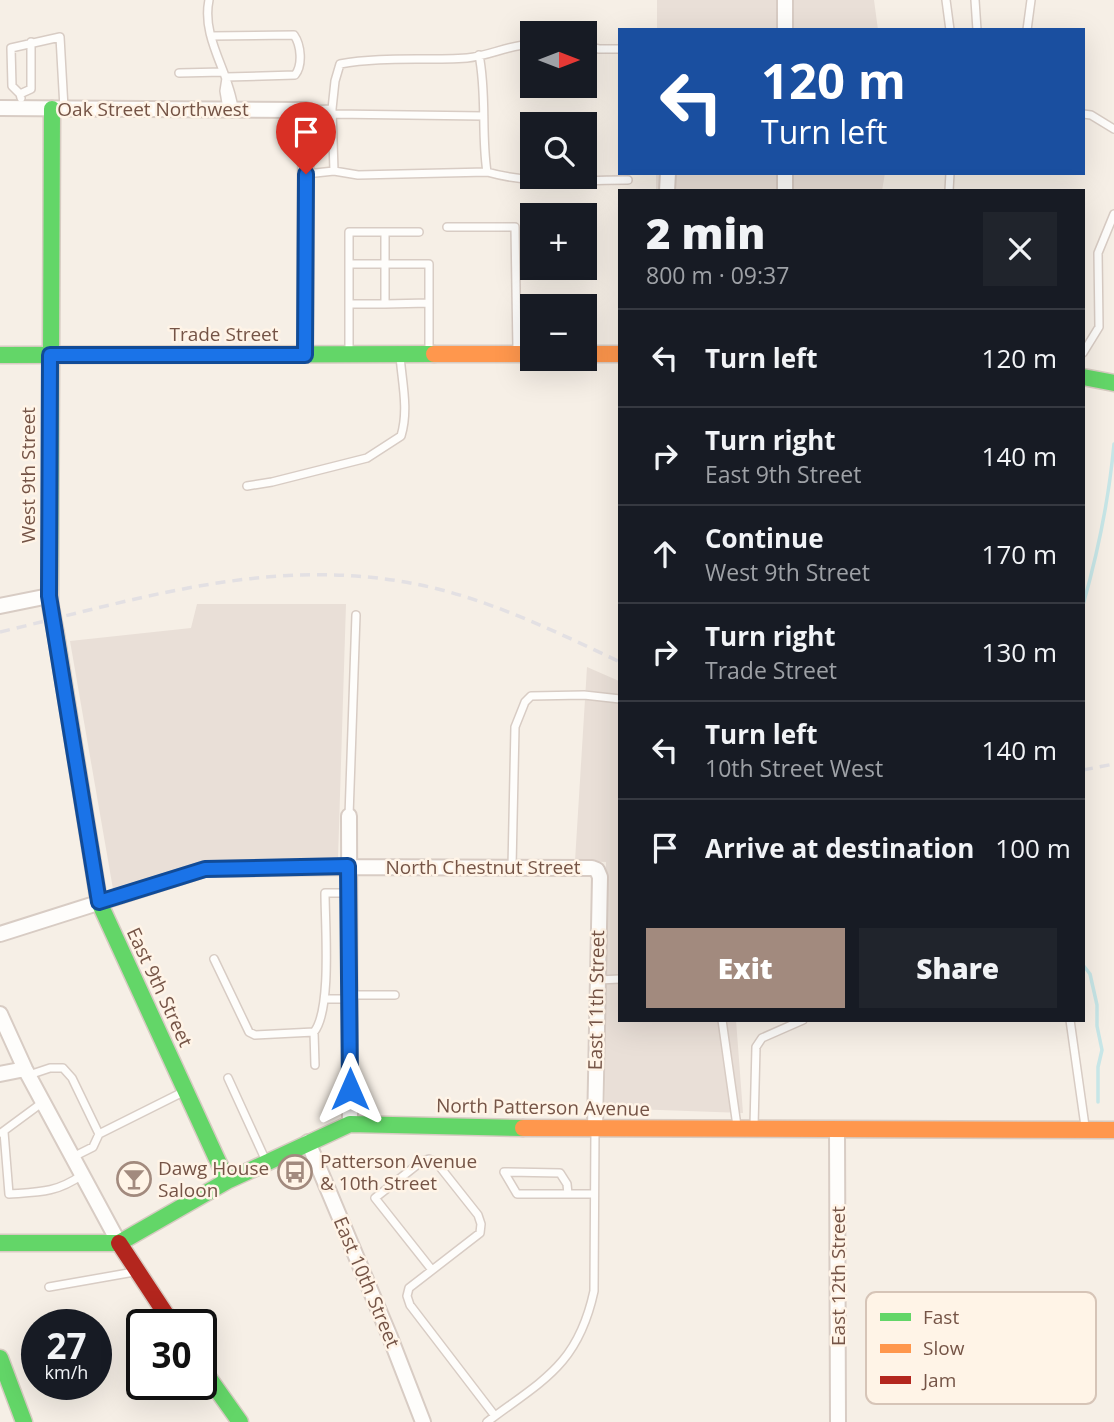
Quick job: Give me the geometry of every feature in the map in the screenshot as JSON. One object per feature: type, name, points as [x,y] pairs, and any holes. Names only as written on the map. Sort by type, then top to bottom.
[{"type":"street","points":[[785,0],[785,28]]},
{"type":"street","name":"Oak Street Northwest","points":[[0,108],[22,101],[58,109],[306,110]]},
{"type":"street","name":"West 9th Street","points":[[50,599],[50,355],[53,331],[58,109]]},
{"type":"street","points":[[305,355],[306,110]]},
{"type":"street","name":"Trade Street","points":[[0,355],[520,354]]},
{"type":"street","points":[[597,354],[618,354]]},
{"type":"street","points":[[1085,377],[1114,383]]},
{"type":"street","points":[[0,606],[50,599]]},
{"type":"street","name":"East 9th Street","points":[[50,599],[99,902],[227,1181]]},
{"type":"street","points":[[349,816],[351,1124]]},
{"type":"street","name":"North Chestnut Street","points":[[0,934],[205,869],[348,866],[592,867],[597,870]]},
{"type":"street","name":"East 11th Street","points":[[595,1129],[600,877],[597,870]]},
{"type":"street","points":[[0,1014],[26,1072],[82,1175],[119,1242],[162,1309]]},
{"type":"street","points":[[0,1074],[26,1072]]},
{"type":"street","name":"North Patterson Avenue","points":[[0,1243],[119,1242],[227,1181],[351,1124],[595,1129],[1114,1130]]},
{"type":"street","name":"East 12th Street","points":[[837,1130],[838,1422]]},
{"type":"street","name":"East 10th Street","points":[[308,1142],[423,1422]]},
{"type":"street","points":[[0,1358],[24,1422]]},
{"type":"street","points":[[217,1390],[240,1422]]},
{"type":"lane","points":[[209,0],[211,36],[225,75],[224,90],[231,109]]},
{"type":"lane","points":[[946,0],[950,28]]},
{"type":"lane","points":[[975,0],[977,28]]},
{"type":"lane","points":[[1027,28],[1031,0]]},
{"type":"lane","points":[[179,73],[295,75],[299,70],[300,51],[294,35],[211,36]]},
{"type":"lane","points":[[31,42],[30,89],[22,101],[12,86],[11,48],[31,42],[60,37],[58,109]]},
{"type":"lane","points":[[334,171],[332,112],[335,81],[340,64],[360,60],[470,58],[520,45]]},
{"type":"lane","points":[[597,49],[618,49]]},
{"type":"lane","points":[[479,55],[483,77],[483,149],[487,172]]},
{"type":"lane","points":[[306,110],[483,116]]},
{"type":"lane","points":[[1085,114],[1114,129]]},
{"type":"lane","points":[[306,174],[334,171],[358,175],[487,172],[506,177],[556,182],[628,180]]},
{"type":"lane","points":[[1085,347],[1099,327],[1098,253],[1114,214]]},
{"type":"lane","points":[[447,227],[515,228],[520,294]]},
{"type":"lane","points":[[349,355],[349,232],[419,232]]},
{"type":"lane","points":[[384,232],[384,304]]},
{"type":"lane","points":[[349,264],[429,264],[429,355]]},
{"type":"lane","points":[[349,304],[429,303]]},
{"type":"lane","points":[[247,486],[367,458],[401,436],[405,410],[400,355]]},
{"type":"lane","points":[[349,816],[356,615]]},
{"type":"lane","points":[[512,867],[515,727],[525,702],[531,696],[584,695],[618,699]]},
{"type":"lane","points":[[314,1065],[314,1031],[322,1018],[325,999],[325,893],[348,893]]},
{"type":"lane","points":[[214,959],[250,1031],[256,1035],[314,1031]]},
{"type":"lane","points":[[597,980],[618,979]]},
{"type":"lane","points":[[325,999],[395,995]]},
{"type":"lane","points":[[722,1022],[746,1130]]},
{"type":"lane","points":[[746,1130],[758,1042],[798,1022]]},
{"type":"lane","points":[[1070,1022],[1086,1130]]},
{"type":"lane","points":[[26,1072],[62,1068],[72,1079],[99,1134]]},
{"type":"lane","points":[[228,1078],[267,1162]]},
{"type":"lane","points":[[73,1157],[93,1147],[99,1134],[185,1091]]},
{"type":"lane","points":[[43,1102],[2,1133],[9,1194],[54,1191],[82,1175]]},
{"type":"lane","points":[[487,1422],[566,1359],[581,1335],[590,1313],[594,1291],[595,1129]]},
{"type":"lane","points":[[432,1270],[375,1198],[422,1161],[429,1159],[436,1162],[478,1215],[480,1233],[409,1289],[407,1296],[410,1305],[495,1416]]},
{"type":"lane","points":[[568,1194],[567,1184],[560,1172],[504,1172],[517,1194],[568,1194],[594,1194]]},
{"type":"lane","points":[[49,1287],[138,1272]]},
{"type":"shaded area","points":[[657,0],[874,0],[878,28],[657,28]]},
{"type":"shaded area","points":[[656,175],[885,175],[882,189],[656,189]]},
{"type":"shaded area","points":[[197,604],[346,604],[338,859],[202,862],[113,889],[70,641],[191,628]]},
{"type":"shaded area","points":[[587,667],[618,681],[618,1022],[736,1022],[743,1113],[605,1108],[606,862],[575,861]]},
{"type":"waterway","points":[[1085,597],[1102,525],[1114,444]]},
{"type":"waterway","points":[[1085,968],[1090,974],[1097,1005],[1097,1026],[1102,1050],[1098,1067],[1098,1102]]},
{"type":"railway","points":[[0,632],[109,605],[217,583],[326,575],[381,579],[438,589],[485,603],[530,621],[618,661]]},
{"type":"railway","points":[[1085,770],[1114,764]]},
{"type":"traffic: fast","points":[[50,603],[52,109]]},
{"type":"traffic: fast","points":[[0,355],[434,354]]},
{"type":"traffic: fast","points":[[1085,377],[1114,383]]},
{"type":"traffic: fast","points":[[56,635],[99,902],[227,1181]]},
{"type":"traffic: fast","points":[[0,1243],[119,1243],[227,1181],[350,1124],[523,1128]]},
{"type":"traffic: fast","points":[[0,1358],[24,1422]]},
{"type":"traffic: fast","points":[[217,1390],[240,1422]]},
{"type":"traffic: slow","points":[[434,354],[520,354]]},
{"type":"traffic: slow","points":[[597,354],[618,354]]},
{"type":"traffic: slow","points":[[523,1128],[1114,1130]]},
{"type":"traffic: jam","points":[[50,603],[56,635]]},
{"type":"traffic: jam","points":[[119,1243],[162,1309]]},
{"type":"place","name":"Patterson Avenue & 10th Street","points":[[295,1172]]},
{"type":"place","name":"Dawg House Saloon","points":[[134,1179]]},
{"type":"route","points":[[306,174],[305,355],[50,355],[49,596],[99,902],[205,869],[348,866],[350,1089]]}]
